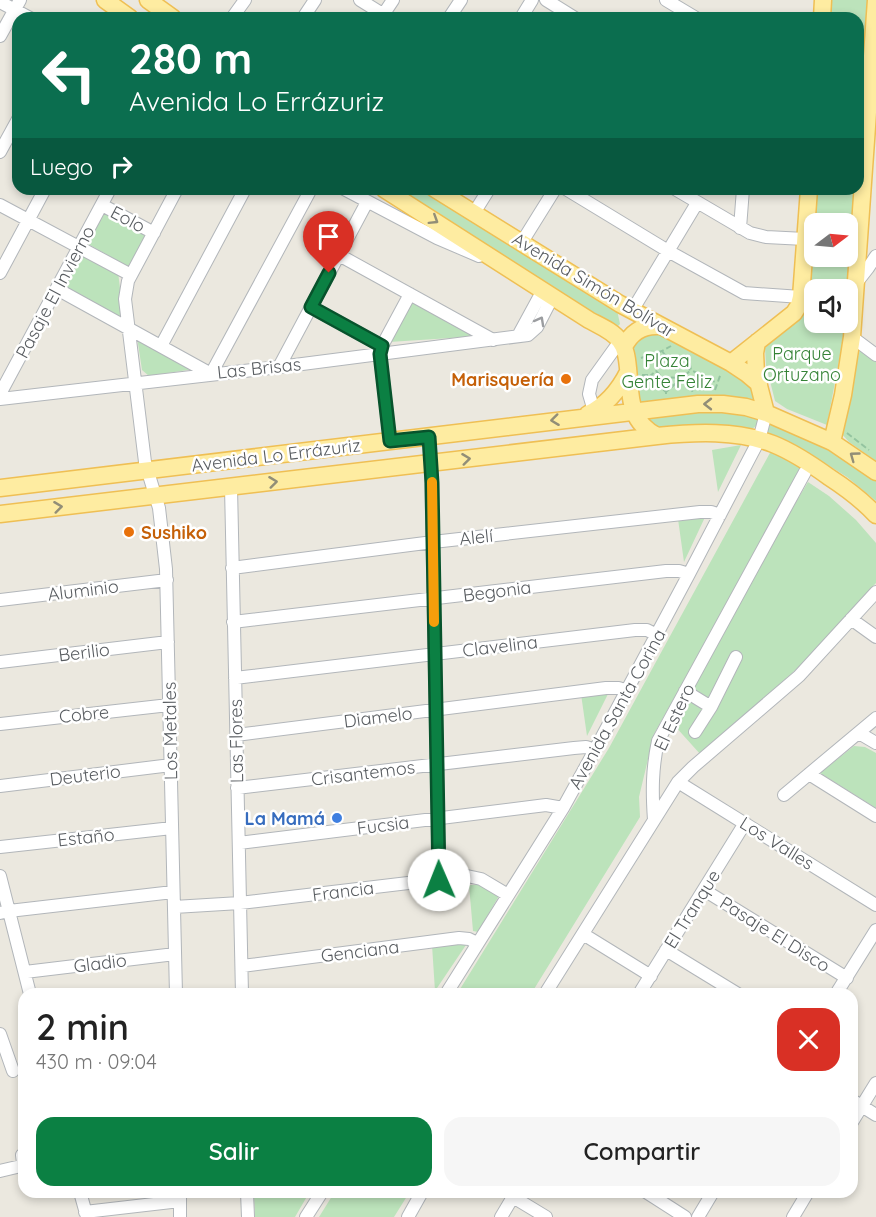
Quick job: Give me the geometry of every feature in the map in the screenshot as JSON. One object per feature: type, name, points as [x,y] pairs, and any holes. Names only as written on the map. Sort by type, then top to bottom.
[{"type":"main road","points":[[105,0],[122,12]]},
{"type":"main road","points":[[864,178],[876,0]]},
{"type":"main road","name":"Avenida Simón Bolívar","points":[[394,195],[589,320],[626,355]]},
{"type":"main road","name":"Avenida Simón Bolívar","points":[[445,195],[626,308],[727,365],[746,373],[759,384]]},
{"type":"main road","points":[[807,213],[809,195]]},
{"type":"main road","points":[[857,279],[863,195]]},
{"type":"main road","points":[[727,365],[797,310],[801,297],[804,254]]},
{"type":"main road","points":[[626,308],[625,325],[620,332],[626,355],[633,411],[644,428],[657,436]]},
{"type":"main road","points":[[588,414],[613,396],[630,338],[638,330],[648,326],[659,326]]},
{"type":"main road","points":[[832,442],[843,395],[852,333]]},
{"type":"main road","points":[[757,342],[755,363],[766,413]]},
{"type":"main road","name":"Avenida Lo Errázuriz","points":[[0,488],[429,437],[588,414],[707,404],[746,407],[766,413],[832,442],[876,472]]},
{"type":"main road","name":"Avenida Lo Errázuriz","points":[[0,514],[657,436],[720,434],[766,442],[793,453],[845,488],[876,515]]},
{"type":"street","points":[[360,0],[380,12]]},
{"type":"street","points":[[546,0],[566,12]]},
{"type":"street","points":[[666,0],[686,12]]},
{"type":"street","points":[[0,2],[17,5]]},
{"type":"street","points":[[0,36],[12,14]]},
{"type":"street","points":[[0,152],[12,129]]},
{"type":"street","points":[[0,273],[42,195]]},
{"type":"street","name":"Pasaje El Invierno","points":[[0,396],[107,195]]},
{"type":"street","name":"Los Metales","points":[[174,195],[131,275],[126,287],[125,299],[145,462],[162,524],[167,580],[176,988]]},
{"type":"street","points":[[161,346],[242,195]]},
{"type":"street","points":[[57,289],[211,374],[308,195]]},
{"type":"street","points":[[355,195],[448,244],[498,261]]},
{"type":"street","points":[[474,213],[485,195]]},
{"type":"street","points":[[522,242],[551,195]]},
{"type":"street","points":[[576,195],[668,251],[744,293],[801,297]]},
{"type":"street","points":[[685,195],[750,233],[761,237],[804,239]]},
{"type":"street","points":[[740,228],[743,195]]},
{"type":"street","points":[[279,366],[367,202]]},
{"type":"street","points":[[626,308],[668,251],[697,202]]},
{"type":"street","points":[[0,205],[131,275]]},
{"type":"street","name":"Eolo","points":[[102,205],[153,233]]},
{"type":"street","points":[[339,255],[493,340]]},
{"type":"street","points":[[858,281],[876,256]]},
{"type":"street","name":"Las Brisas","points":[[0,396],[136,383],[279,366],[381,350],[518,336],[548,293]]},
{"type":"street","points":[[390,441],[381,350],[410,294]]},
{"type":"street","points":[[311,307],[381,350]]},
{"type":"street","points":[[852,337],[876,355]]},
{"type":"street","points":[[588,414],[592,380],[626,355]]},
{"type":"street","name":"Avenida Santa Corina","points":[[450,988],[562,808],[720,515],[766,442],[766,413]]},
{"type":"street","points":[[429,437],[439,880]]},
{"type":"street","name":"El Estero","points":[[654,820],[652,781],[658,741],[805,472]]},
{"type":"street","name":"Las Flores","points":[[231,487],[242,988]]},
{"type":"street","name":"Alelí","points":[[232,568],[433,542],[700,512],[720,515]]},
{"type":"street","name":"Begonia","points":[[234,622],[673,570],[690,574]]},
{"type":"street","name":"Aluminio","points":[[0,600],[167,580]]},
{"type":"street","points":[[549,988],[678,782],[799,676],[876,592]]},
{"type":"street","points":[[851,619],[876,637]]},
{"type":"street","name":"Clavelina","points":[[235,678],[635,630],[647,630],[657,635]]},
{"type":"street","name":"Berilio","points":[[0,662],[168,642]]},
{"type":"street","points":[[695,732],[736,657]]},
{"type":"street","name":"Diamelo","points":[[236,735],[612,688],[627,691]]},
{"type":"street","points":[[685,691],[711,706]]},
{"type":"street","name":"Cobre","points":[[0,723],[169,705]]},
{"type":"street","points":[[784,795],[876,718]]},
{"type":"street","points":[[859,733],[876,743]]},
{"type":"street","name":"Crisantemos","points":[[237,788],[580,747],[595,750]]},
{"type":"street","name":"Deuterio","points":[[0,786],[171,765]]},
{"type":"street","points":[[809,774],[876,816]]},
{"type":"street","name":"Los Valles","points":[[678,782],[876,905]]},
{"type":"street","name":"Fucsia","points":[[239,843],[546,805],[562,808]]},
{"type":"street","name":"El Tranque","points":[[643,988],[745,823]]},
{"type":"street","name":"Estaño","points":[[0,847],[172,828]]},
{"type":"street","points":[[0,876],[4,912],[29,988]]},
{"type":"street","name":"Francia","points":[[174,907],[240,903],[460,877],[474,877],[508,895]]},
{"type":"street","name":"Pasaje El Disco","points":[[704,890],[846,978]]},
{"type":"street","points":[[4,912],[173,892]]},
{"type":"street","points":[[840,988],[876,930]]},
{"type":"street","points":[[583,934],[651,976]]},
{"type":"street","name":"Genciana","points":[[242,966],[459,938],[477,943]]},
{"type":"street","points":[[666,950],[728,988]]},
{"type":"street","name":"Gladio","points":[[25,972],[175,954]]},
{"type":"street","points":[[0,1034],[13,1071]]},
{"type":"street","points":[[858,1102],[876,1083]]},
{"type":"street","points":[[858,1104],[876,1115]]},
{"type":"street","points":[[0,1171],[18,1167]]},
{"type":"street","points":[[0,1178],[18,1174]]},
{"type":"street","points":[[82,1198],[86,1214],[174,1198]]},
{"type":"street","points":[[180,1198],[180,1217]]},
{"type":"street","points":[[247,1198],[248,1217]]},
{"type":"street","points":[[306,1217],[318,1198]]},
{"type":"street","points":[[408,1217],[419,1198]]},
{"type":"street","points":[[501,1217],[513,1198]]},
{"type":"street","points":[[519,1198],[546,1217]]},
{"type":"street","points":[[656,1198],[686,1217]]},
{"type":"street","points":[[698,1217],[709,1198]]},
{"type":"street","points":[[793,1217],[804,1198]]},
{"type":"path","points":[[626,355],[662,351],[676,343]]},
{"type":"path","points":[[687,348],[691,370]]},
{"type":"path","points":[[662,351],[696,397]]},
{"type":"path","points":[[626,355],[666,392],[667,400]]},
{"type":"path","points":[[667,358],[717,383]]},
{"type":"path","points":[[712,397],[727,365]]},
{"type":"path","points":[[666,392],[691,370]]},
{"type":"path","points":[[649,377],[656,371],[662,377],[682,378]]},
{"type":"path","points":[[656,383],[662,377]]},
{"type":"path","points":[[836,425],[876,455]]},
{"type":"green space","points":[[829,0],[871,0],[864,90],[864,12],[828,12]]},
{"type":"green space","points":[[405,195],[439,195],[617,310],[620,324],[615,329]]},
{"type":"green space","name":"Parque Ortuzano","points":[[815,195],[856,195],[854,213],[813,213]]},
{"type":"green space","points":[[106,211],[146,232],[132,263],[127,266],[88,244],[93,226]]},
{"type":"green space","points":[[81,252],[118,272],[124,320],[61,285]]},
{"type":"green space","name":"Parque Ortuzano","points":[[809,267],[850,267],[849,279],[808,279]]},
{"type":"green space","points":[[412,299],[482,336],[389,342]]},
{"type":"green space","name":"Parque Ortuzano","points":[[804,311],[804,333],[844,333],[827,425],[787,409],[775,401],[766,365],[765,348]]},
{"type":"green space","name":"Plaza Gente Feliz","points":[[654,330],[752,383],[755,400],[750,403],[636,405],[632,349],[641,333]]},
{"type":"green space","points":[[137,337],[194,369],[149,376],[142,370]]},
{"type":"green space","points":[[860,349],[876,361],[876,461],[849,442],[841,433]]},
{"type":"green space","points":[[745,411],[759,418],[754,427],[744,430],[653,427],[644,420],[648,413]]},
{"type":"green space","points":[[771,424],[826,440],[876,476],[876,501],[847,477],[807,452],[765,433]]},
{"type":"green space","points":[[741,445],[718,492],[712,450]]},
{"type":"green space","points":[[771,451],[804,465],[654,734],[639,797],[640,817],[535,988],[461,988],[609,748]]},
{"type":"green space","points":[[808,482],[829,496],[856,520],[876,543],[876,583],[802,664],[701,755],[674,725],[738,602]]},
{"type":"green space","points":[[706,515],[684,562],[678,519]]},
{"type":"green space","points":[[610,690],[587,736],[581,694]]},
{"type":"green space","points":[[854,746],[865,747],[876,753],[876,808],[820,773]]},
{"type":"green space","points":[[469,885],[482,885],[500,894],[478,932],[473,931]]},
{"type":"green space","points":[[468,942],[437,988],[435,988],[432,945]]},
{"type":"green space","points":[[254,1198],[306,1198],[295,1217],[255,1217]]},
{"type":"green space","points":[[331,1198],[406,1198],[394,1217],[319,1217]]},
{"type":"slow traffic","points":[[432,482],[434,622]]},
{"type":"place","name":"Marisquería","points":[[566,379]]},
{"type":"place","name":"Sushiko","points":[[129,532]]},
{"type":"place","name":"La Mamá","points":[[337,818]]},
{"type":"route","points":[[329,273],[311,307],[382,346],[380,354],[390,441],[429,437],[432,483],[439,880]]}]
